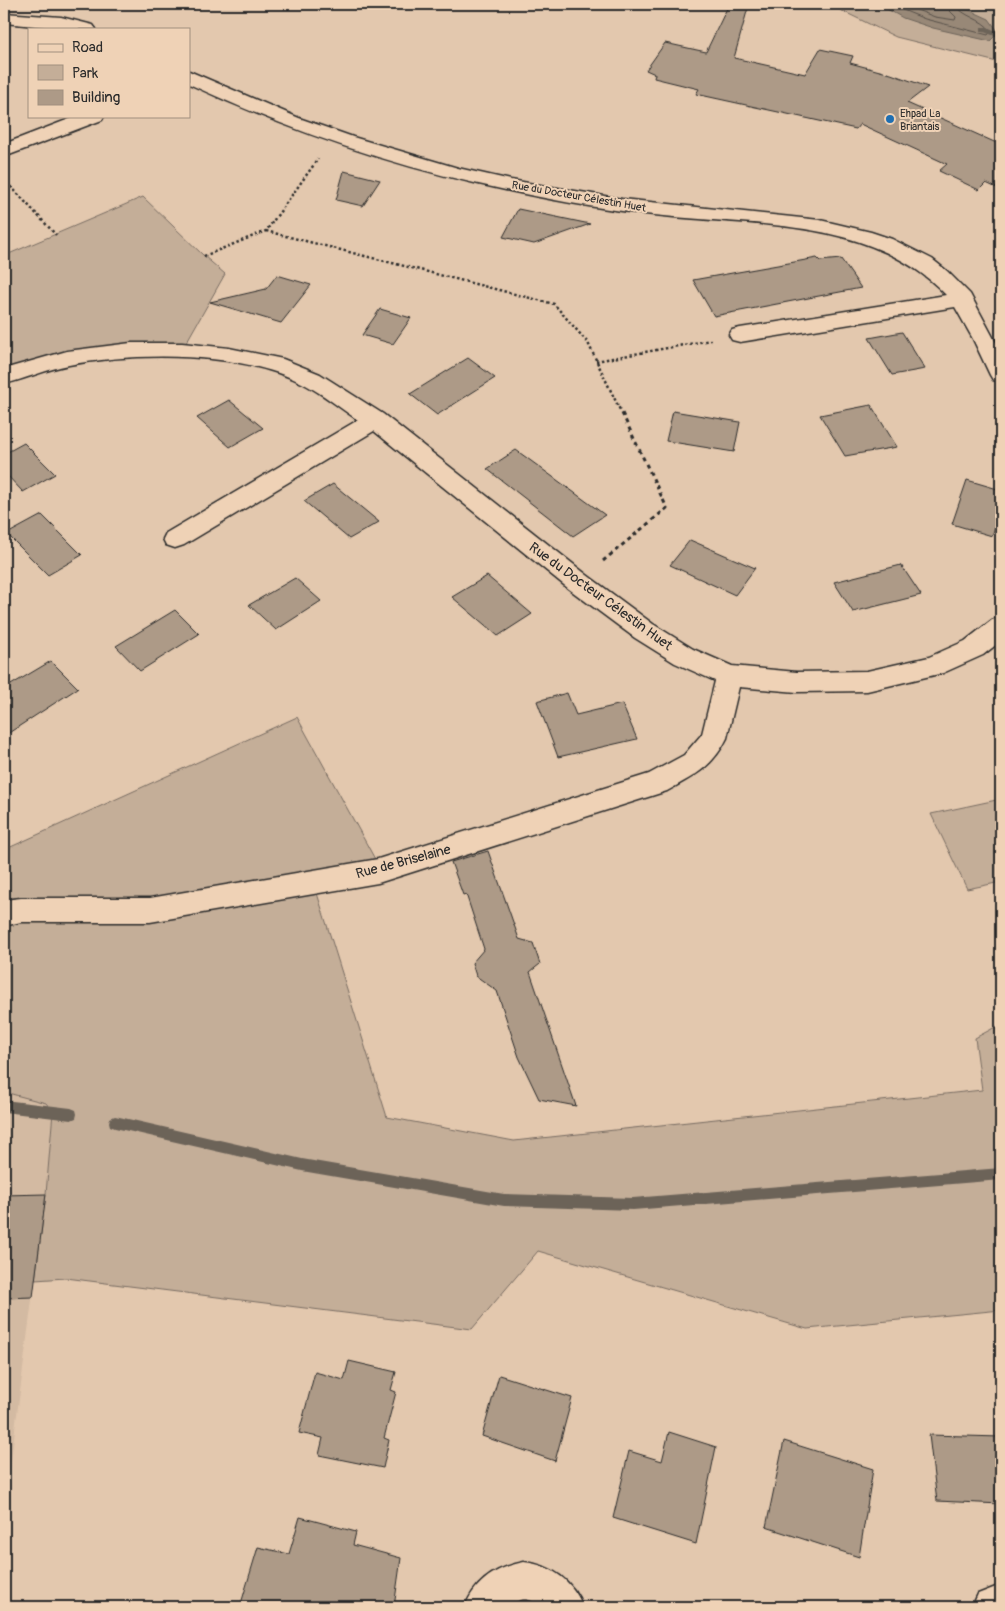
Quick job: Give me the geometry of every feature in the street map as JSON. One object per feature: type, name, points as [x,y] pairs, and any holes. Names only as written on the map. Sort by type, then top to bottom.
[{"type":"street","points":[[22,4],[61,22]]},
{"type":"street","points":[[4,18],[61,22],[83,28]]},
{"type":"street","name":"Rue du Docteur Célestin Huet","points":[[190,79],[264,112],[335,136],[453,171],[549,192],[620,204],[824,225],[864,235],[908,254],[940,276],[962,298],[1001,376]]},
{"type":"street","points":[[4,151],[90,118]]},
{"type":"street","points":[[740,335],[962,298]]},
{"type":"street","name":"Rue du Docteur Célestin Huet","points":[[4,377],[67,358],[131,350],[182,350],[229,355],[276,364],[312,379],[375,420],[578,582],[644,631],[676,651],[729,676],[797,682],[867,681],[934,666],[974,648],[1001,627]]},
{"type":"street","points":[[175,539],[375,420]]},
{"type":"street","name":"Rue de Briselaine","points":[[4,913],[21,910],[150,910],[378,871],[657,783],[694,763],[714,738],[729,676]]},
{"type":"street","points":[[484,1607],[492,1594],[504,1585],[518,1580],[532,1580],[546,1586],[558,1596],[564,1607]]},
{"type":"street","points":[[991,1607],[1001,1604]]},
{"type":"path","points":[[204,256],[266,231],[335,136]]},
{"type":"path","points":[[4,179],[56,235]]},
{"type":"path","points":[[266,231],[554,304],[588,343],[667,508],[578,582]]},
{"type":"path","points":[[596,360],[740,335]]},
{"type":"shaded area","points":[[4,1092],[46,1103],[53,1112],[46,1194],[4,1513]]},
{"type":"green space","points":[[828,4],[1001,4],[1001,63],[896,37]]},
{"type":"green space","points":[[143,197],[225,274],[182,350],[131,350],[16,372],[4,377],[4,256]]},
{"type":"green space","points":[[297,717],[376,861],[311,874],[387,1117],[514,1141],[982,1090],[975,1038],[1001,1024],[1001,1310],[807,1329],[538,1251],[472,1329],[66,1278],[35,1280],[46,1194],[53,1112],[46,1103],[4,1092],[4,850]]},
{"type":"green space","points":[[1001,799],[1001,882],[967,889],[931,814]]},
{"type":"water","points":[[878,4],[956,4],[989,19],[997,30],[997,34],[990,41],[933,28],[903,18]]},
{"type":"building","name":"Ehpad La Briantais","points":[[729,4],[749,4],[734,58],[805,74],[820,49],[853,56],[850,63],[891,74],[928,87],[907,103],[1001,145],[1001,190],[986,183],[979,190],[939,171],[947,164],[860,124],[856,129],[696,94],[699,89],[654,78],[655,74],[646,70],[665,43],[706,52]]},
{"type":"building","points":[[344,171],[380,180],[363,206],[336,200]]},
{"type":"building","points":[[518,209],[590,224],[534,244],[503,237]]},
{"type":"building","points":[[817,258],[820,261],[841,259],[861,288],[714,316],[693,280]]},
{"type":"building","points":[[277,275],[311,285],[281,323],[210,302],[266,289]]},
{"type":"building","points":[[380,309],[411,318],[393,344],[362,335]]},
{"type":"building","points":[[902,332],[925,369],[892,375],[869,338]]},
{"type":"building","points":[[468,358],[495,378],[437,415],[410,394]]},
{"type":"building","points":[[229,400],[263,428],[230,447],[197,418]]},
{"type":"building","points":[[871,405],[897,447],[845,456],[820,415]]},
{"type":"building","points":[[673,411],[740,422],[734,452],[666,441]]},
{"type":"building","points":[[24,443],[55,474],[23,492],[4,472],[4,454]]},
{"type":"building","points":[[516,450],[605,515],[573,536],[487,469]]},
{"type":"building","points":[[967,480],[1001,490],[1001,508],[992,536],[952,524]]},
{"type":"building","points":[[333,484],[379,522],[349,539],[304,501]]},
{"type":"building","points":[[42,515],[82,555],[48,575],[7,534]]},
{"type":"building","points":[[690,540],[755,568],[735,595],[670,565]]},
{"type":"building","points":[[901,565],[921,595],[853,612],[834,582]]},
{"type":"building","points":[[487,576],[532,614],[498,636],[452,597]]},
{"type":"building","points":[[295,578],[321,601],[276,630],[249,605]]},
{"type":"building","points":[[175,610],[199,634],[140,671],[116,646]]},
{"type":"building","points":[[51,661],[78,688],[4,736],[4,689]]},
{"type":"building","points":[[567,693],[576,715],[622,704],[637,739],[558,757],[537,701]]},
{"type":"building","points":[[488,851],[519,939],[533,943],[540,964],[530,972],[576,1106],[539,1099],[519,1057],[497,991],[476,976],[472,963],[484,949],[466,894],[463,895],[451,862]]},
{"type":"building","points":[[46,1194],[33,1297],[4,1298],[4,1195]]},
{"type":"building","points":[[349,1361],[396,1372],[391,1390],[396,1392],[384,1438],[389,1440],[383,1468],[319,1455],[323,1438],[299,1433],[315,1372],[344,1380]]},
{"type":"building","points":[[499,1375],[572,1398],[555,1461],[482,1436]]},
{"type":"building","points":[[669,1432],[716,1447],[696,1544],[613,1518],[629,1451],[662,1461]]},
{"type":"building","points":[[929,1435],[1001,1437],[1001,1504],[937,1501]]},
{"type":"building","points":[[784,1441],[873,1469],[859,1557],[766,1527]]},
{"type":"building","points":[[300,1517],[356,1532],[353,1545],[401,1558],[394,1607],[240,1607],[258,1547],[289,1554]]},
{"type":"waterway","points":[[984,29],[1001,36]]},
{"type":"waterway","points":[[4,1106],[71,1114]]},
{"type":"waterway","points":[[115,1122],[302,1165],[504,1200],[633,1204],[1001,1174]]},
{"type":"place","name":"Ehpad La Briantais","points":[[890,119]]}]
